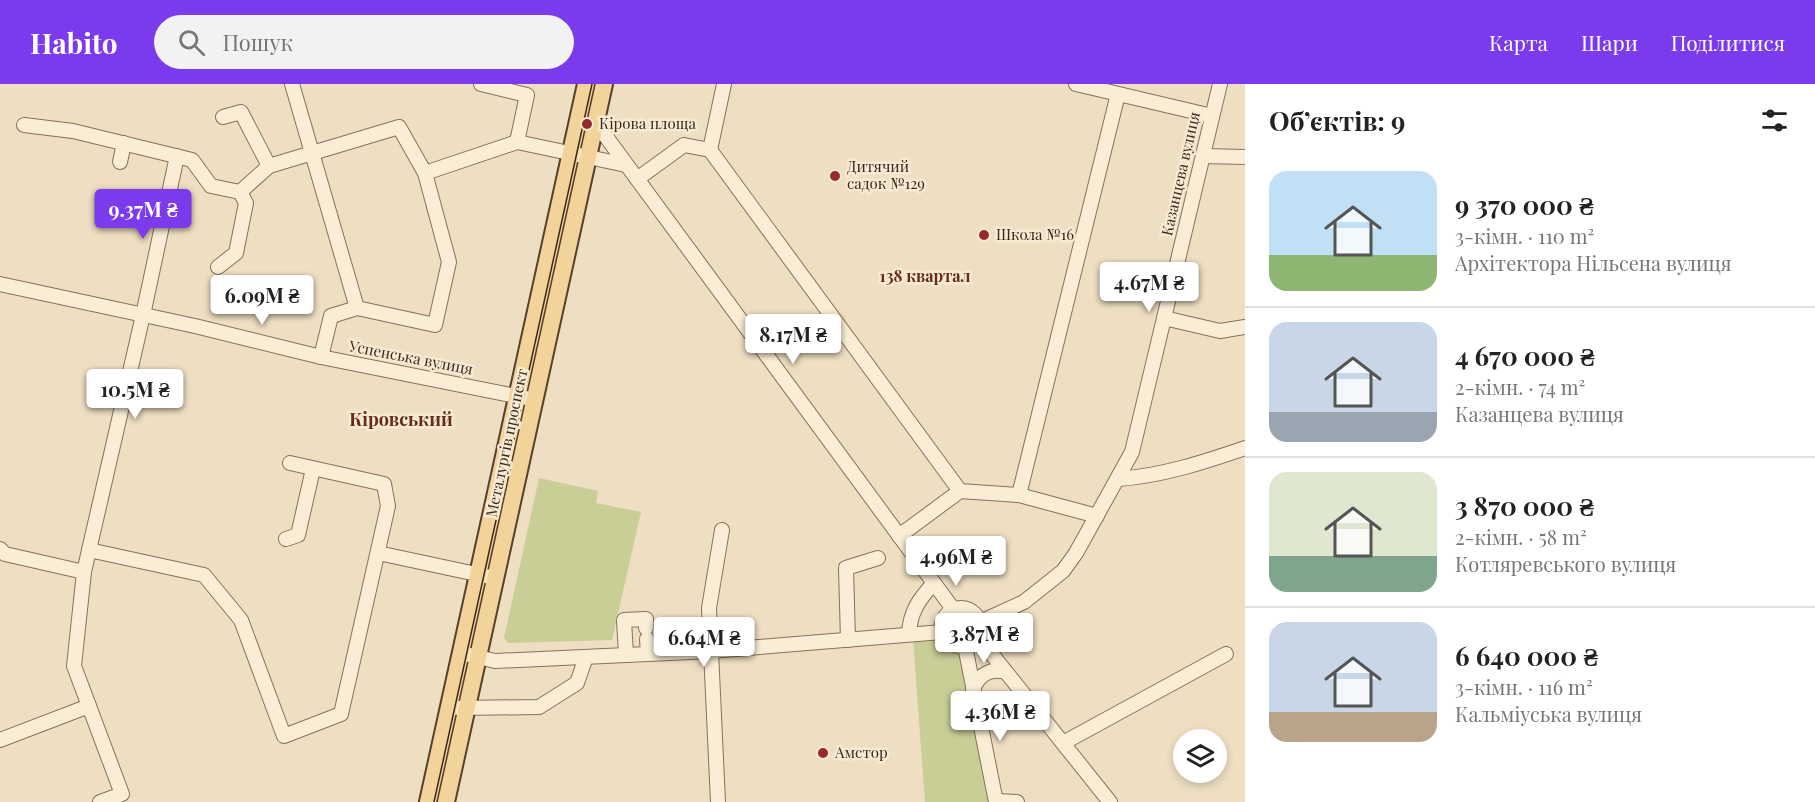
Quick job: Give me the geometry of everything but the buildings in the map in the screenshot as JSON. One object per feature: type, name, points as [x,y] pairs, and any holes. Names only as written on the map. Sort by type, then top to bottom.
[{"type":"main road","name":"Металургів проспект","points":[[428,802],[586,84]]},
{"type":"main road","name":"Металургів проспект","points":[[446,802],[604,84]]},
{"type":"street","points":[[292,84],[357,308]]},
{"type":"street","points":[[482,84],[527,95],[517,142]]},
{"type":"street","points":[[710,150],[724,84]]},
{"type":"street","points":[[1076,84],[1212,116]]},
{"type":"street","name":"Казанцева вулиця","points":[[980,622],[1024,602],[1063,571],[1097,516],[1132,452],[1220,84]]},
{"type":"street","points":[[1019,495],[1118,94]]},
{"type":"street","points":[[223,117],[241,112],[269,166]]},
{"type":"street","points":[[596,123],[953,609]]},
{"type":"street","points":[[24,125],[73,131],[192,160],[211,186],[240,192],[246,203],[236,254],[218,267]]},
{"type":"street","points":[[240,192],[269,166],[399,127],[424,173],[449,262],[435,325],[357,308],[331,316],[321,357]]},
{"type":"street","points":[[424,173],[517,142],[626,165]]},
{"type":"street","points":[[120,162],[124,143]]},
{"type":"street","points":[[637,179],[684,145],[710,150],[960,491]]},
{"type":"street","points":[[100,802],[122,794],[74,666],[84,572],[177,156]]},
{"type":"street","points":[[1203,156],[1245,157]]},
{"type":"street","name":"Успенська вулиця","points":[[0,284],[321,357],[535,400]]},
{"type":"street","points":[[1164,318],[1220,332],[1245,327]]},
{"type":"street","points":[[1118,479],[1145,477],[1245,448]]},
{"type":"street","points":[[89,550],[204,575],[241,620],[284,736],[341,714],[388,506],[384,484],[290,463]]},
{"type":"street","points":[[286,539],[297,535],[313,469]]},
{"type":"street","points":[[899,536],[960,491],[1019,495],[1097,516]]},
{"type":"street","points":[[718,802],[709,608],[722,530]]},
{"type":"street","points":[[0,549],[5,554],[84,572]]},
{"type":"street","points":[[378,553],[495,578]]},
{"type":"street","points":[[848,640],[846,568],[879,558]]},
{"type":"street","points":[[909,634],[910,620],[923,595],[934,583]]},
{"type":"street","points":[[953,609],[967,609],[975,614],[980,622],[978,636],[965,646],[951,643],[942,632],[944,618],[953,609]]},
{"type":"street","points":[[626,655],[624,620],[646,619],[648,654]]},
{"type":"street","points":[[460,653],[495,661],[711,651],[942,632]]},
{"type":"street","points":[[978,636],[1110,802]]},
{"type":"street","points":[[965,646],[996,802],[1017,802]]},
{"type":"street","points":[[1063,743],[1227,654]]},
{"type":"street","points":[[448,708],[539,706],[577,683],[586,657]]},
{"type":"street","points":[[973,689],[986,673],[996,670],[1006,672]]},
{"type":"street","points":[[0,740],[89,706]]},
{"type":"green space","points":[[539,478],[598,491],[596,503],[641,512],[612,640],[508,643],[504,638]]},
{"type":"green space","points":[[961,615],[969,619],[973,627],[969,635],[961,639],[953,635],[949,627],[953,619]]},
{"type":"green space","points":[[937,637],[947,649],[961,653],[989,802],[925,802],[913,639]]},
{"type":"tram line","points":[[434,802],[592,84]]},
{"type":"place","name":"Кірова площа","points":[[587,124]]},
{"type":"place","name":"Дитячий садок №129","points":[[835,176]]},
{"type":"place","name":"Школа №16","points":[[984,235]]},
{"type":"place","name":"Амстор","points":[[823,753]]},
{"type":"district","name":"138 квартал","points":[[925,276]]},
{"type":"district","name":"Кіровський","points":[[401,420]]}]
